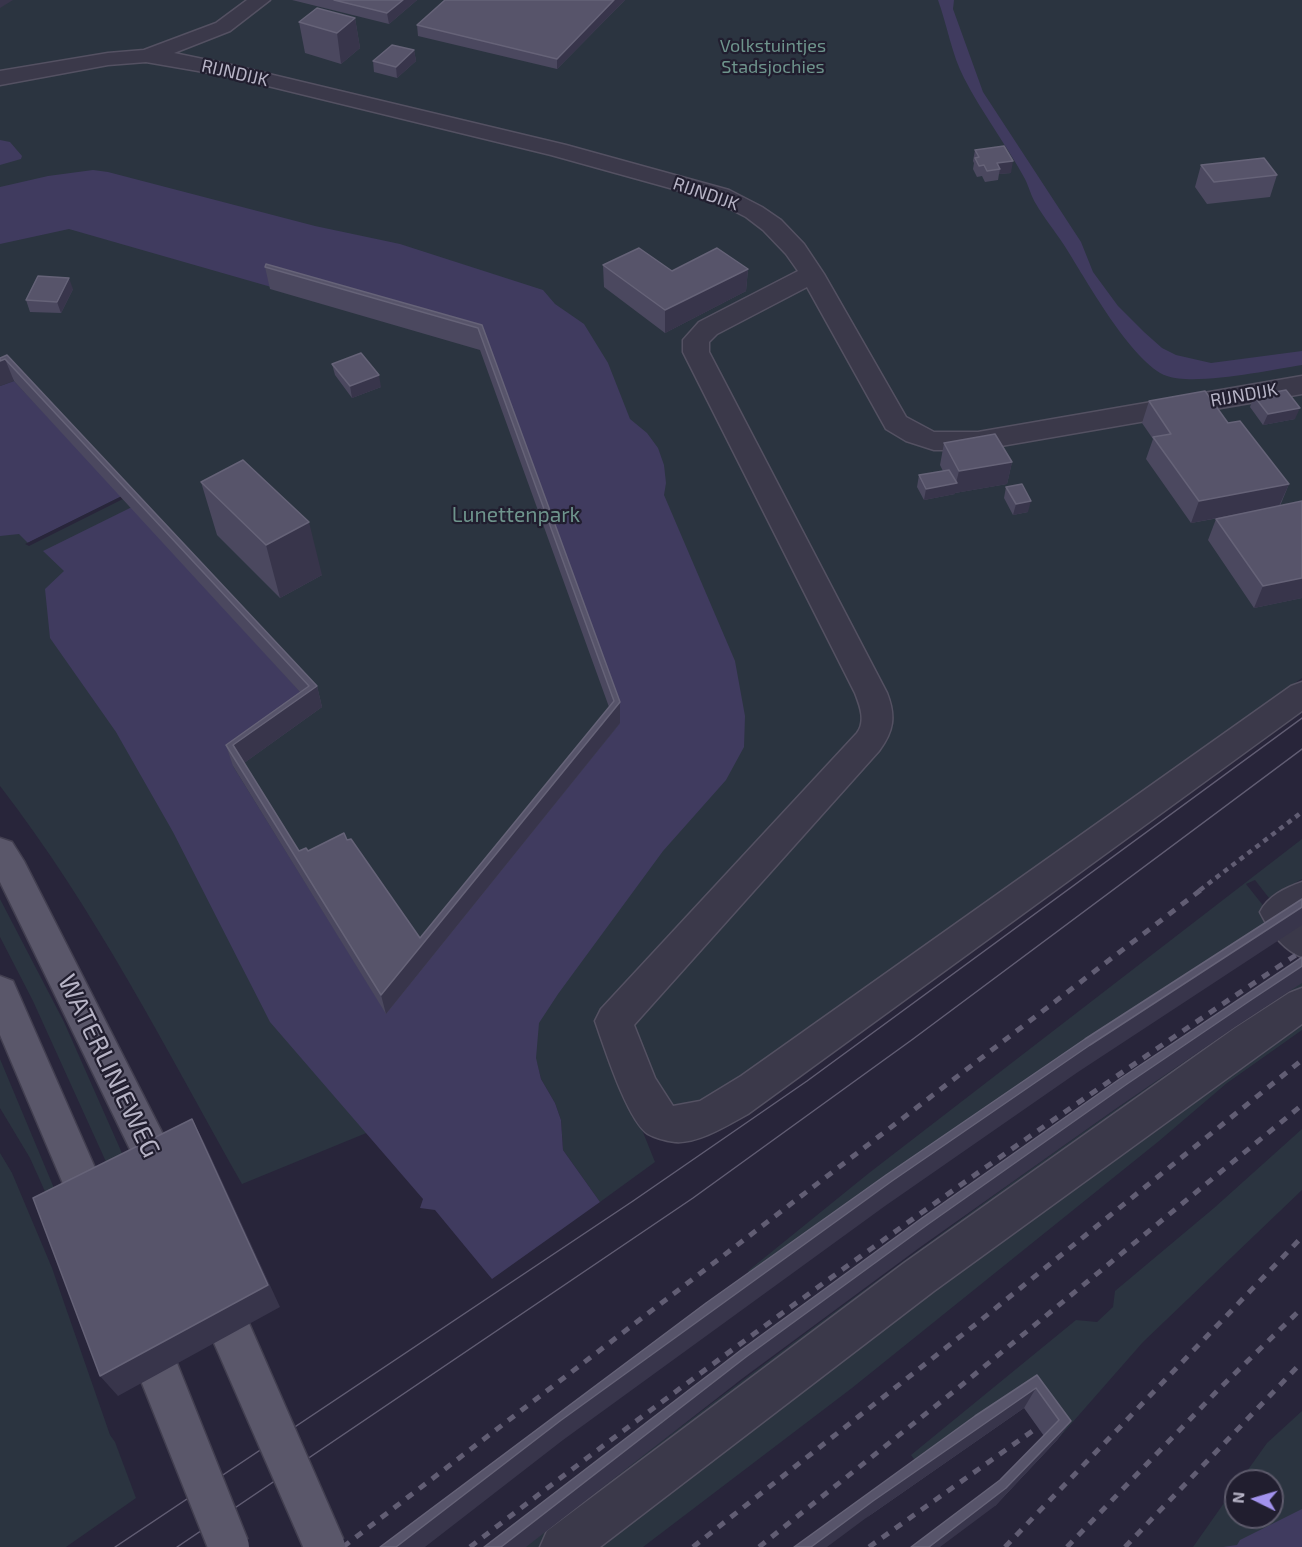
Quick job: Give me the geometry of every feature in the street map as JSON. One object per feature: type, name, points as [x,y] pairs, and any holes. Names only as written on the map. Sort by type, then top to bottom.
[{"type":"main road","name":"WATERLINIEWEG","points":[[0,852],[12,871],[166,1182]]},
{"type":"main road","points":[[0,992],[96,1216]]},
{"type":"main road","points":[[201,1263],[325,1547]]},
{"type":"main road","points":[[129,1297],[229,1547]]},
{"type":"street","points":[[146,56],[170,49],[223,27],[260,0]]},
{"type":"street","name":"RIJNDIJK","points":[[0,78],[67,65],[146,56],[227,70],[558,150],[721,195],[754,212],[772,225],[795,249],[812,274],[896,423],[910,434],[929,441],[949,443],[978,441],[1302,385]]},
{"type":"street","points":[[812,274],[708,328],[696,340],[696,352],[871,693],[880,722],[868,742],[614,1021],[645,1097],[662,1120],[681,1126],[699,1121],[730,1104],[803,1054],[1302,694]]},
{"type":"street","points":[[1297,936],[1278,912],[1302,897]]},
{"type":"street","points":[[563,1547],[920,1277],[1248,1040],[1302,1004]]},
{"type":"green space","name":"Lunettenpark","points":[[0,0],[1302,0],[1302,678],[699,1107],[674,1107],[658,1090],[618,1070],[655,1162],[600,1202],[563,1150],[561,1120],[555,1103],[541,1079],[537,1063],[242,1184],[98,930],[35,833],[0,786]]},
{"type":"green space","points":[[1302,839],[1302,879],[1269,898],[1255,880],[1246,884],[1277,923],[757,1287],[748,1271],[869,1173]]},
{"type":"green space","points":[[0,899],[64,1022],[133,1178],[117,1186],[33,1001],[0,937]]},
{"type":"green space","points":[[1302,982],[1302,1030],[1227,1083],[1159,1141],[852,1388],[643,1547],[524,1547],[811,1329],[1005,1187]]},
{"type":"green space","points":[[0,1059],[64,1212],[56,1216],[30,1158],[0,1108]]},
{"type":"green space","points":[[1302,1129],[1302,1190],[1143,1342],[1057,1440],[1025,1395],[920,1467],[911,1455],[1076,1320],[1097,1322],[1113,1307],[1115,1291],[1214,1208]]},
{"type":"green space","points":[[0,1153],[12,1173],[52,1268],[110,1435],[115,1442],[136,1498],[66,1547],[0,1547]]},
{"type":"green space","points":[[1302,1411],[1302,1547],[1193,1547],[1224,1503],[1224,1529],[1284,1529],[1284,1469],[1249,1469],[1267,1443]]},
{"type":"shaded area","points":[[938,0],[954,0],[953,9],[983,92],[1081,242],[1093,272],[1118,306],[1162,348],[1176,355],[1211,363],[1302,351],[1302,365],[1233,376],[1180,379],[1167,376],[1153,368],[1139,355],[1110,318],[1039,209],[1018,166],[971,91],[956,60]]},
{"type":"shaded area","points":[[0,140],[10,142],[22,156],[21,159],[0,165]]},
{"type":"shaded area","points":[[93,170],[315,226],[400,244],[543,290],[555,304],[584,324],[608,363],[630,419],[647,433],[658,448],[664,465],[666,483],[664,495],[735,661],[745,716],[744,747],[726,780],[663,851],[539,1023],[536,1058],[541,1079],[555,1103],[561,1120],[563,1150],[600,1202],[492,1279],[435,1210],[420,1208],[423,1199],[270,1022],[173,832],[116,732],[50,638],[45,589],[64,571],[43,551],[132,507],[314,707],[233,766],[386,1013],[620,723],[484,348],[69,229],[0,244],[0,187],[48,176]]},
{"type":"shaded area","points":[[14,381],[122,496],[28,543],[19,534],[0,536],[0,386]]},
{"type":"shaded area","points":[[1302,1509],[1302,1547],[1223,1547],[1237,1545],[1240,1540],[1262,1529],[1284,1529],[1284,1518]]},
{"type":"pier","points":[[122,496],[123,499],[29,546],[25,544]]},
{"type":"building","points":[[334,0],[403,0],[387,13]]},
{"type":"building","points":[[445,0],[614,0],[557,59],[417,25]]},
{"type":"building","points":[[317,8],[355,18],[337,33],[299,22]]},
{"type":"building","points":[[392,45],[414,50],[396,67],[373,61]]},
{"type":"building","points":[[1004,146],[1013,161],[997,163],[1000,169],[987,171],[984,165],[979,166],[975,158],[979,157],[975,150]]},
{"type":"building","points":[[1264,158],[1277,175],[1214,182],[1201,165]]},
{"type":"building","points":[[639,248],[672,271],[717,248],[748,269],[665,310],[603,265]]},
{"type":"building","points":[[266,264],[482,325],[620,702],[381,995],[226,745],[309,686],[5,359],[0,361],[0,358],[7,355],[317,686],[233,745],[299,851],[306,848],[308,851],[344,833],[347,840],[351,839],[420,938],[614,701],[478,328],[265,267]]},
{"type":"building","points":[[38,276],[69,278],[57,302],[26,300]]},
{"type":"building","points":[[361,353],[379,375],[350,386],[332,364]]},
{"type":"building","points":[[1286,390],[1300,408],[1268,414],[1254,396]]},
{"type":"building","points":[[1205,391],[1228,423],[1240,421],[1289,484],[1199,501],[1153,437],[1171,434],[1149,401]]},
{"type":"building","points":[[995,434],[1012,462],[959,471],[944,443]]},
{"type":"building","points":[[243,460],[309,522],[266,545],[201,482]]},
{"type":"building","points":[[949,470],[957,483],[926,489],[919,475]]},
{"type":"building","points":[[1022,484],[1031,501],[1016,504],[1006,487]]},
{"type":"building","points":[[1302,501],[1302,578],[1263,586],[1216,519]]},
{"type":"building","points":[[1302,899],[1302,907],[1090,1045],[892,1181],[560,1421],[396,1547],[380,1547],[706,1303],[886,1175],[1085,1039]]},
{"type":"building","points":[[1302,957],[1302,966],[1127,1084],[927,1225],[746,1357],[501,1547],[484,1547],[741,1350],[922,1218],[1121,1078]]},
{"type":"building","points":[[192,1119],[268,1285],[100,1376],[33,1198]]},
{"type":"building","points":[[1037,1375],[1071,1421],[1006,1488],[929,1547],[911,1547],[1000,1480],[1059,1420],[1036,1388],[811,1547],[794,1547],[975,1416]]},
{"type":"tram line","points":[[115,1547],[633,1201],[807,1081],[1302,718]]},
{"type":"tram line","points":[[177,1547],[693,1198],[913,1039],[1302,749]]},
{"type":"railway","points":[[1200,890],[1302,812]]},
{"type":"railway","points":[[343,1547],[1202,889]]},
{"type":"railway","points":[[470,1547],[674,1393],[881,1242],[1090,1095],[1302,951]]},
{"type":"railway","points":[[693,1547],[976,1324],[1302,1060]]},
{"type":"railway","points":[[759,1547],[963,1384],[1302,1105]]},
{"type":"railway","points":[[1005,1547],[1302,1237]]},
{"type":"railway","points":[[1067,1547],[1220,1388],[1302,1308]]},
{"type":"railway","points":[[1125,1547],[1302,1362]]},
{"type":"railway","points":[[869,1547],[1038,1427]]},
{"type":"park label","name":"Volkstuintjes Stadsjochies","points":[[773,56]]}]
